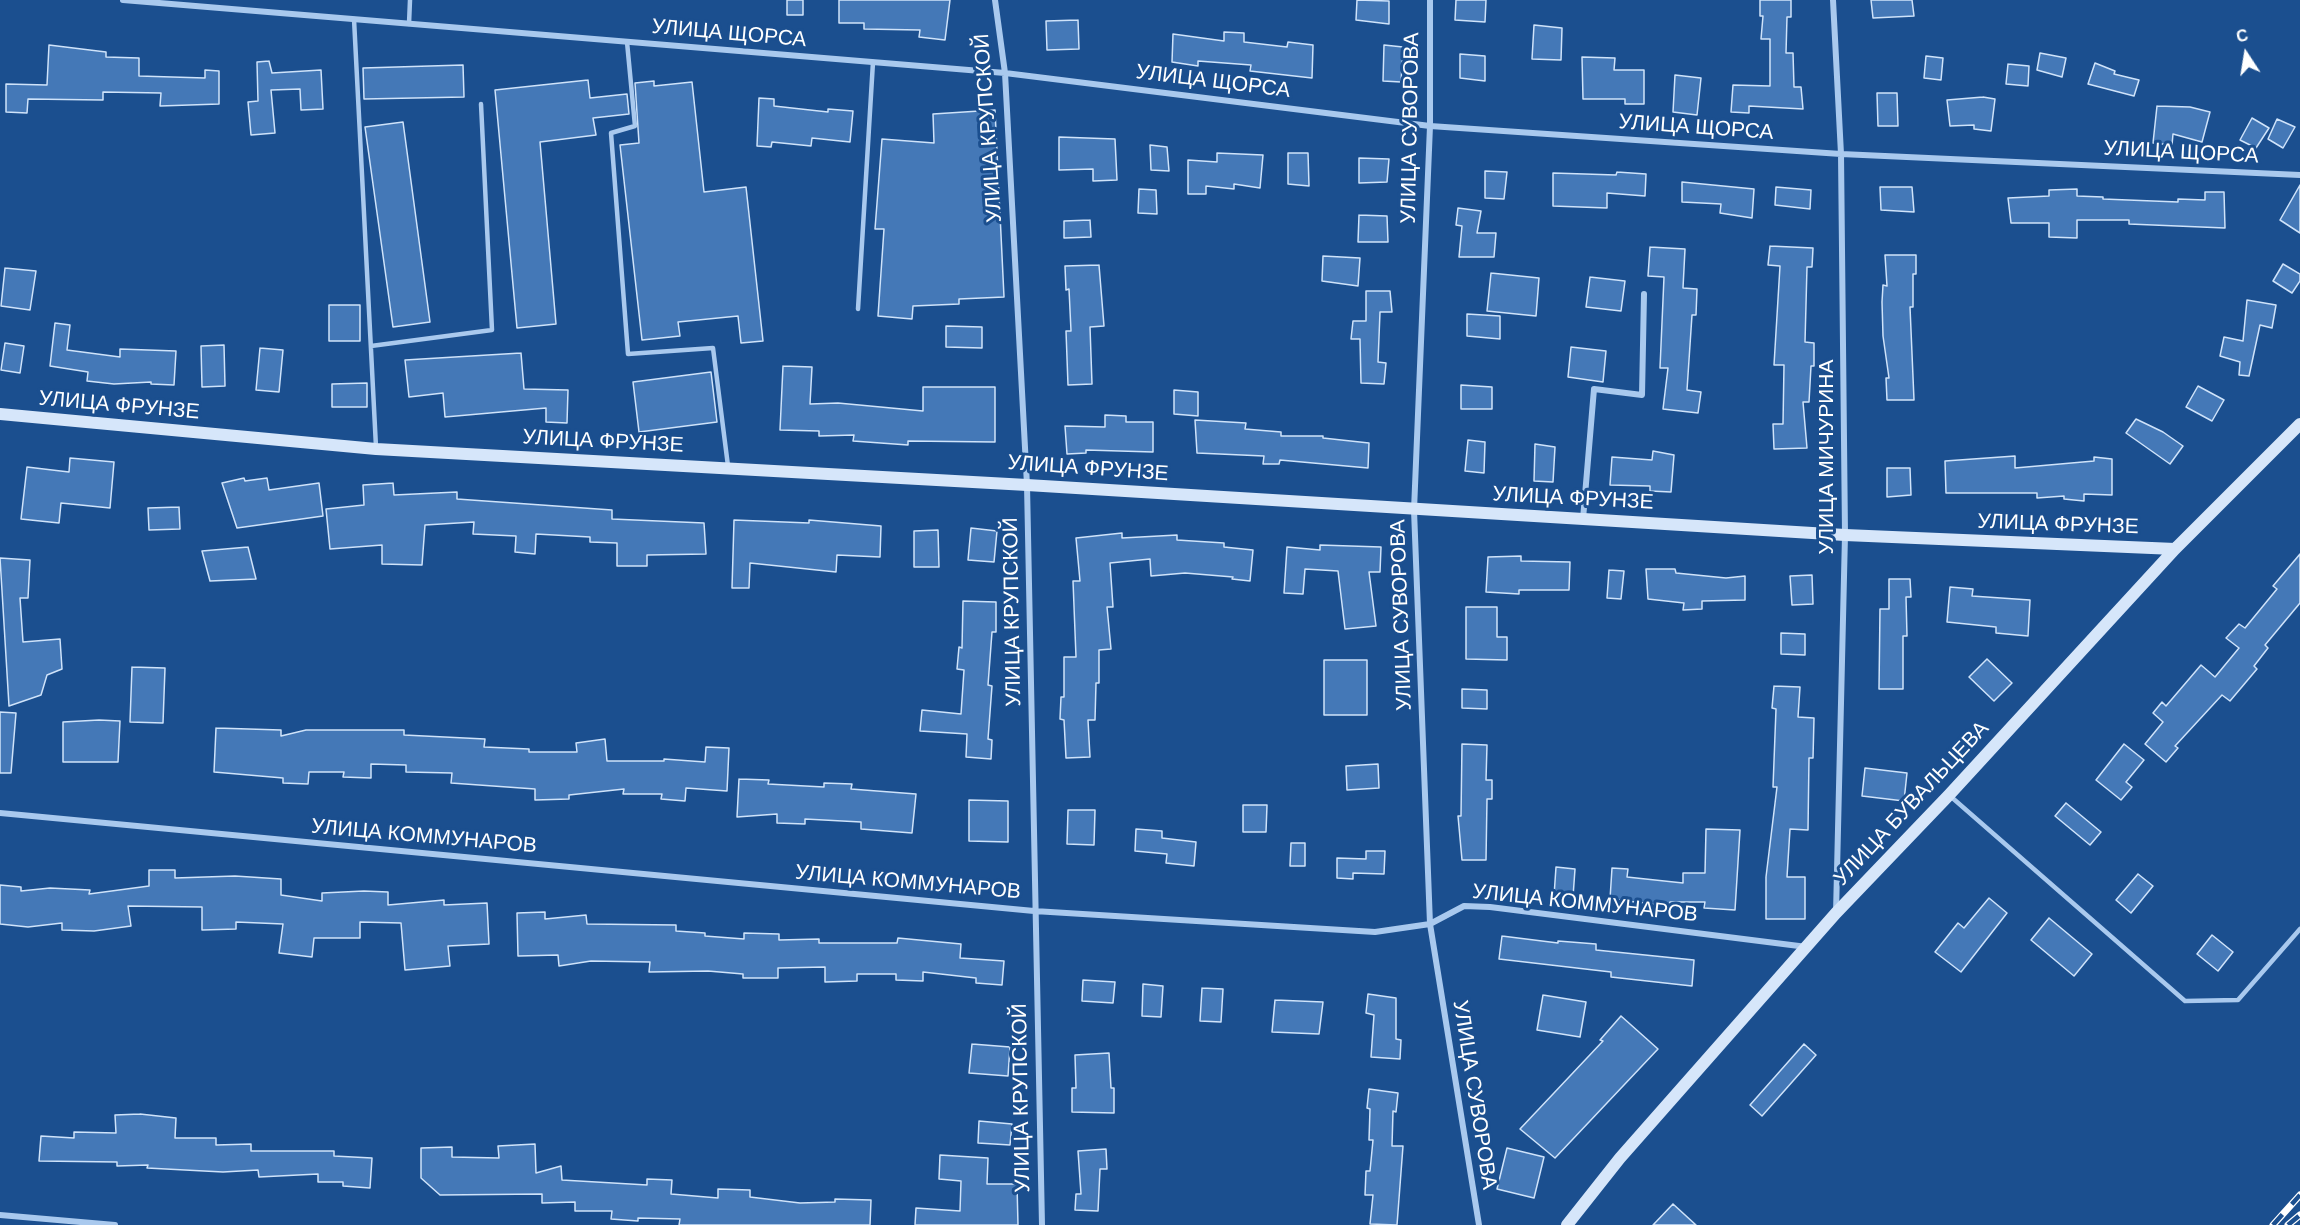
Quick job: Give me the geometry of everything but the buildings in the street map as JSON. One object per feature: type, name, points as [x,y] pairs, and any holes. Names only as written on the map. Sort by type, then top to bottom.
[{"type":"main road","name":"УЛИЦА ФРУНЗЕ","points":[[0,414],[376,449],[1027,485],[1845,535],[2175,549]]},
{"type":"main road","name":"УЛИЦА БУВАЛЬЦЕВА","points":[[1567,1225],[1620,1158],[1836,913],[1950,795],[2175,549],[2300,424]]},
{"type":"street","name":"УЛИЦА ЩОРСА","points":[[123,0],[1005,73],[1430,126],[1841,154],[2300,175]]},
{"type":"street","name":"УЛИЦА КРУПСКОЙ","points":[[995,0],[1005,73],[1027,485],[1042,1225]]},
{"type":"street","name":"УЛИЦА СУВОРОВА","points":[[1430,0],[1430,126],[1414,510],[1430,924],[1479,1225]]},
{"type":"street","name":"УЛИЦА МИЧУРИНА","points":[[1833,0],[1841,154],[1845,535],[1836,913]]},
{"type":"street","points":[[1583,520],[1594,389],[1642,395],[1644,294]]},
{"type":"street","name":"УЛИЦА КОММУНАРОВ","points":[[0,813],[1034,911],[1375,932],[1430,924],[1464,906],[1490,907],[1808,947]]},
{"type":"street","points":[[0,1215],[115,1225]]},
{"type":"lane","points":[[409,24],[410,0]]},
{"type":"lane","points":[[354,19],[376,449]]},
{"type":"lane","points":[[627,42],[635,126],[611,134],[628,354],[713,348],[729,469]]},
{"type":"lane","points":[[858,309],[873,62]]},
{"type":"lane","points":[[371,346],[492,330],[481,104]]},
{"type":"lane","points":[[1950,795],[2185,1001],[2238,1000],[2300,929]]},
{"type":"railway","points":[[2273,1225],[2300,1195]]},
{"type":"railway","points":[[2288,1225],[2300,1215]]}]
